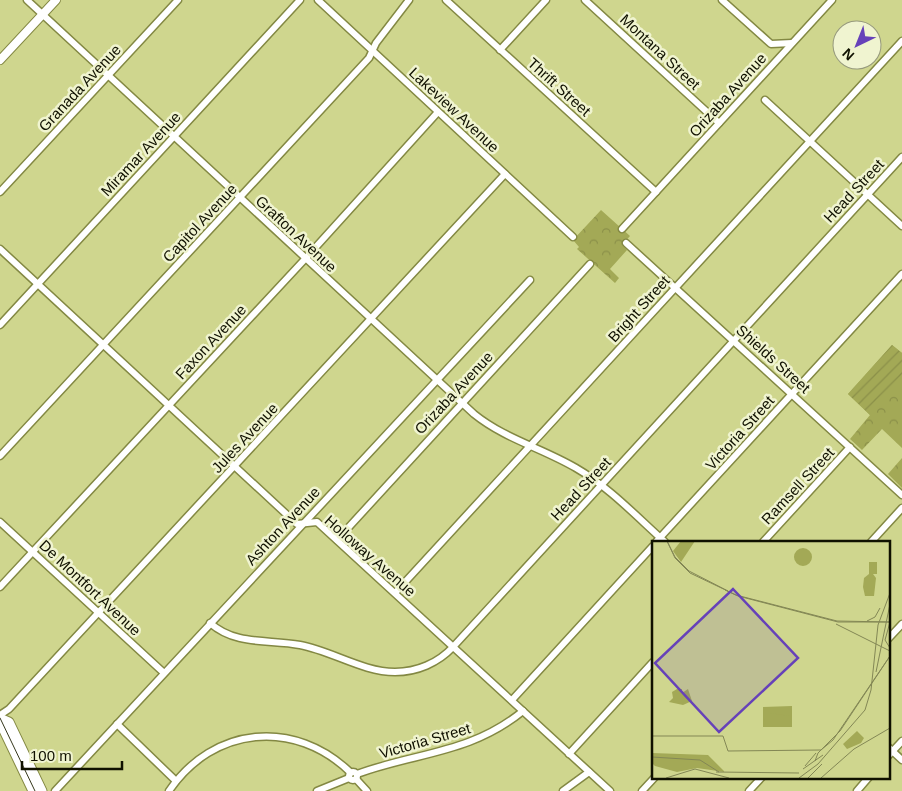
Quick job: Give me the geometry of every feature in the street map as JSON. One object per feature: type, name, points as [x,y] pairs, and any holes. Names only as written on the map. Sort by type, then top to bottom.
[{"type":"main road","points":[[0,716],[9,722],[42,791]]},
{"type":"main road","points":[[0,722],[33,791]]},
{"type":"street","name":"Grafton Avenue","points":[[27,0],[371,320],[486,424],[529,447],[574,466],[602,485],[661,541]]},
{"type":"street","points":[[0,60],[56,0]]},
{"type":"street","name":"Granada Avenue","points":[[0,192],[178,0]]},
{"type":"street","name":"Miramar Avenue","points":[[0,325],[300,0]]},
{"type":"street","name":"Lakeview Avenue","points":[[318,0],[573,237]]},
{"type":"street","name":"Capitol Avenue","points":[[0,456],[369,58],[381,36],[409,0]]},
{"type":"street","name":"Thrift Street","points":[[446,0],[656,192]]},
{"type":"street","points":[[500,50],[546,0]]},
{"type":"street","name":"Montana Street","points":[[585,0],[719,123]]},
{"type":"street","points":[[722,0],[771,44],[792,43]]},
{"type":"street","name":"Orizaba Avenue","points":[[622,229],[832,0]]},
{"type":"street","name":"Bright Street","points":[[395,593],[902,41]]},
{"type":"street","points":[[765,100],[902,226]]},
{"type":"street","name":"Faxon Avenue","points":[[0,587],[305,259],[438,112]]},
{"type":"street","name":"Head Street","points":[[210,623],[222,632],[239,640],[301,645],[385,672],[408,671],[438,660],[453,647],[902,157]]},
{"type":"street","name":"Jules Avenue","points":[[0,716],[9,709],[99,613],[505,174]]},
{"type":"street","name":"Shields Street","points":[[626,243],[902,495]]},
{"type":"street","name":"Holloway Avenue","points":[[0,249],[297,524],[317,522],[610,791]]},
{"type":"street","name":"Orizaba Avenue","points":[[337,540],[590,264]]},
{"type":"street","name":"Victoria Street","points":[[661,541],[902,274]]},
{"type":"street","name":"Ashton Avenue","points":[[55,791],[530,280]]},
{"type":"street","name":"Ramsell Street","points":[[764,541],[850,448]]},
{"type":"street","points":[[872,541],[902,508]]},
{"type":"street","name":"De Montfort Avenue","points":[[0,522],[164,673]]},
{"type":"street","points":[[512,700],[652,547]]},
{"type":"street","points":[[890,637],[902,624]]},
{"type":"street","points":[[570,754],[652,663]]},
{"type":"street","name":"Victoria Street","points":[[317,791],[387,764],[464,745],[498,729],[523,711]]},
{"type":"street","points":[[117,724],[176,781]]},
{"type":"street","points":[[169,791],[195,762],[220,746],[235,741],[265,736],[279,737],[308,744],[330,755],[366,791]]},
{"type":"street","points":[[902,741],[890,752],[902,760]]},
{"type":"street","points":[[562,791],[589,772]]},
{"type":"street","points":[[642,791],[654,778]]},
{"type":"street","points":[[749,791],[761,778]]},
{"type":"street","points":[[856,791],[868,778]]},
{"type":"green space","points":[[601,210],[630,236],[622,245],[627,250],[610,269],[619,278],[615,283],[577,249],[579,247],[573,240]]},
{"type":"green space","points":[[892,345],[902,353],[902,448],[882,429],[862,450],[850,439],[870,415],[848,394]]},
{"type":"green space","points":[[892,345],[902,353],[902,380],[870,415],[848,394]]},
{"type":"green space","points":[[902,458],[902,488],[888,474]]},
{"type":"tram line","points":[[0,718],[35,791]]}]
